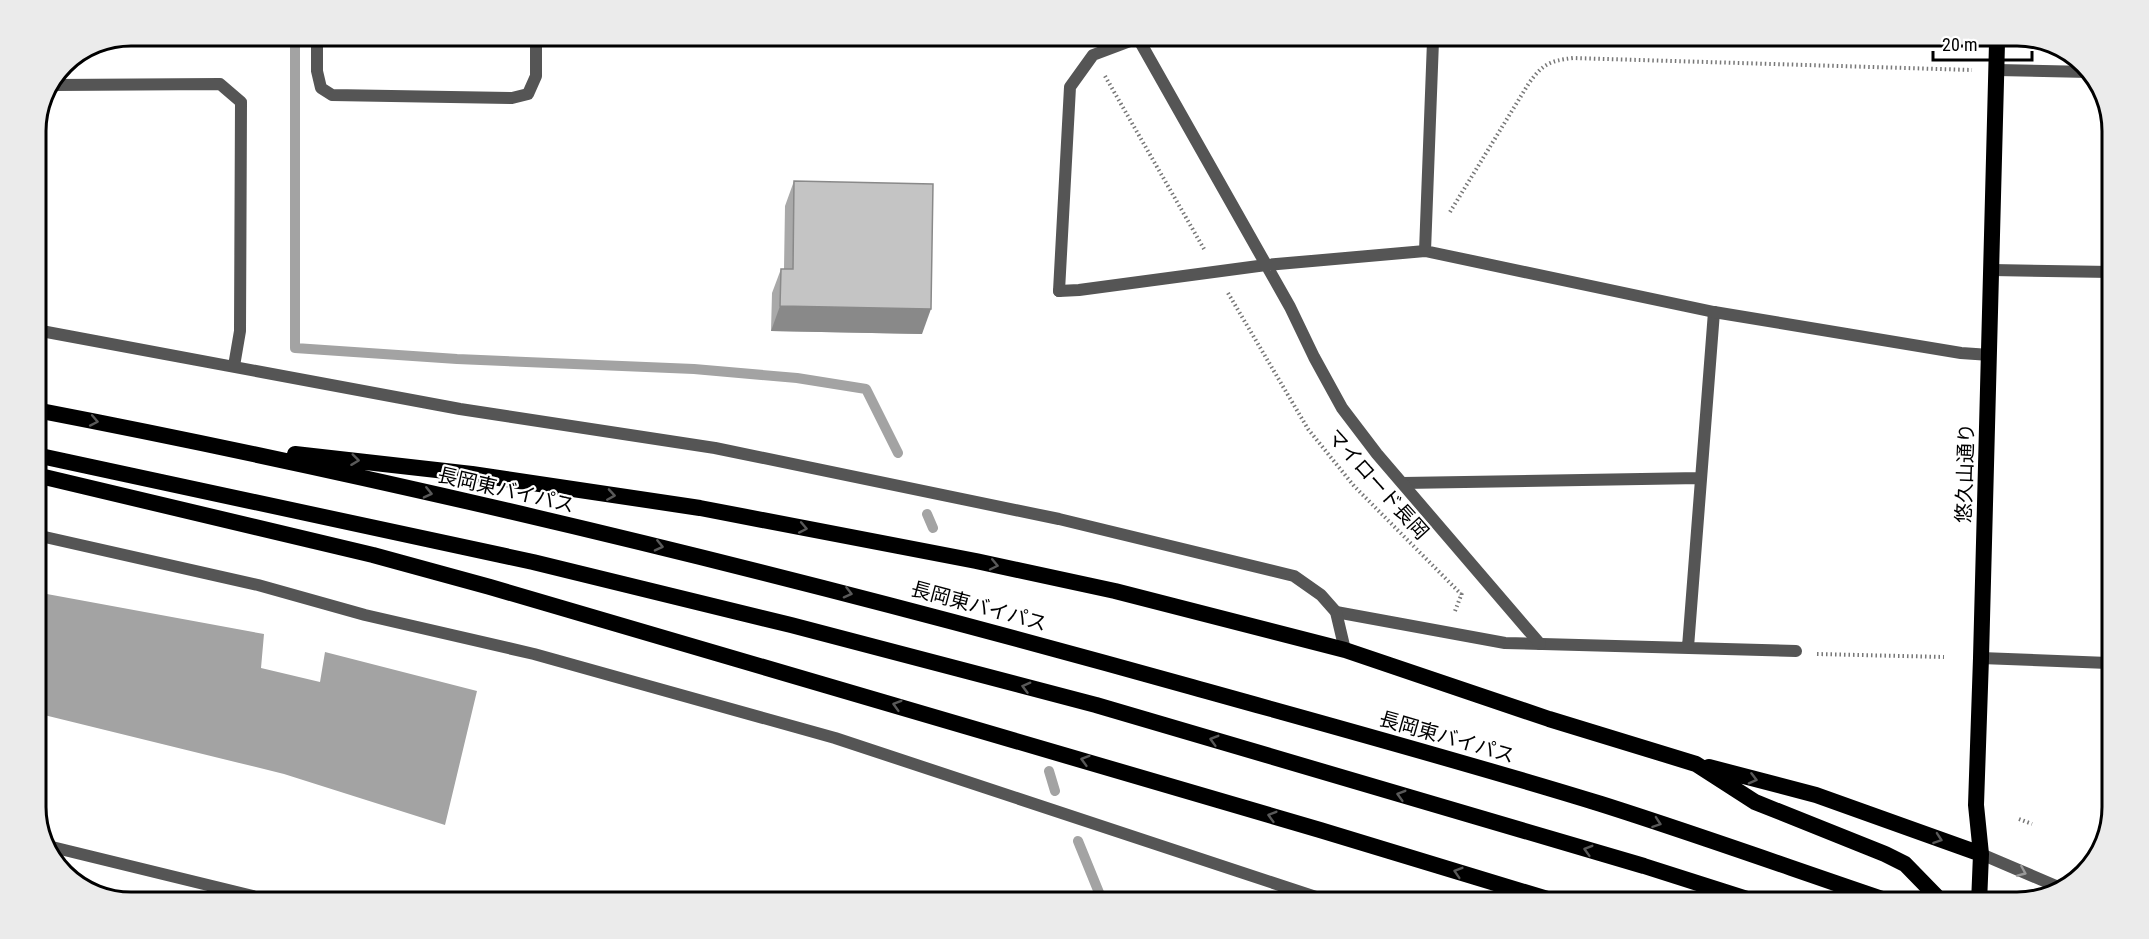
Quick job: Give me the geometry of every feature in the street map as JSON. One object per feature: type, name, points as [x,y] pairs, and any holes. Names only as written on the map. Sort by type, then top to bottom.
[{"type":"highway","name":"悠久山通り","points":[[1979,892],[1981,854],[1976,805],[1982,658],[1997,46]]},
{"type":"highway","name":"長岡東バイパス","points":[[47,412],[214,444],[686,552],[901,606],[1420,750],[1602,805],[1861,892]]},
{"type":"highway","points":[[214,444],[472,474],[712,510],[976,561],[1115,591],[1345,650],[1550,719],[1696,764],[1816,795],[1981,854]]},
{"type":"highway","points":[[47,457],[533,562],[791,625],[1096,705],[1726,892]]},
{"type":"highway","points":[[47,478],[373,555],[490,587],[1297,823],[1524,892]]},
{"type":"highway","points":[[1696,764],[1755,802],[1905,864],[1932,892]]},
{"type":"street","points":[[317,46],[317,71],[321,88],[332,95],[513,98],[528,94],[536,76],[536,46]]},
{"type":"street","points":[[1117,46],[1093,55],[1070,87],[1059,291],[1266,265],[1425,251],[1714,312],[1961,353],[1990,355]]},
{"type":"street","points":[[1142,46],[1290,306],[1342,408],[1377,454],[1540,644]]},
{"type":"street","points":[[1425,251],[1433,46]]},
{"type":"street","points":[[1997,70],[2079,72]]},
{"type":"street","points":[[61,85],[220,84],[241,102],[240,331],[234,366]]},
{"type":"street","points":[[1992,270],[2102,272]]},
{"type":"street","points":[[1688,647],[1714,312]]},
{"type":"street","points":[[47,332],[460,409],[715,448],[1059,519],[1294,576],[1321,594],[1336,612],[1345,650]]},
{"type":"street","points":[[1403,483],[1700,478]]},
{"type":"street","points":[[47,537],[258,585],[365,615],[534,654],[835,738],[1301,892]]},
{"type":"street","points":[[1336,612],[1505,643],[1796,651]]},
{"type":"street","points":[[1982,658],[2102,663]]},
{"type":"street","points":[[57,848],[237,892]]},
{"type":"street","points":[[1981,854],[2053,885]]},
{"type":"path","points":[[1425,251],[1529,83],[1541,67],[1554,60],[1573,58],[1997,70]]},
{"type":"path","points":[[1103,73],[1206,253]]},
{"type":"path","name":"マイロード長岡","points":[[1228,293],[1308,429],[1354,486],[1461,594]]},
{"type":"path","points":[[1447,632],[1461,594],[1487,581]]},
{"type":"path","points":[[1796,651],[1802,654],[1944,657]]},
{"type":"path","points":[[2019,819],[2032,824]]},
{"type":"shaded area","points":[[47,594],[264,634],[261,668],[320,682],[325,652],[477,691],[445,825],[284,774],[47,716]]},
{"type":"building","points":[[794,181],[933,184],[931,309],[780,306],[781,269],[793,269]]},
{"type":"waterway","points":[[295,46],[295,348],[457,359],[694,369],[797,378],[866,389],[898,453]]},
{"type":"waterway","points":[[927,514],[933,528]]},
{"type":"waterway","points":[[1049,771],[1055,791]]},
{"type":"waterway","points":[[1078,841],[1099,892]]}]
